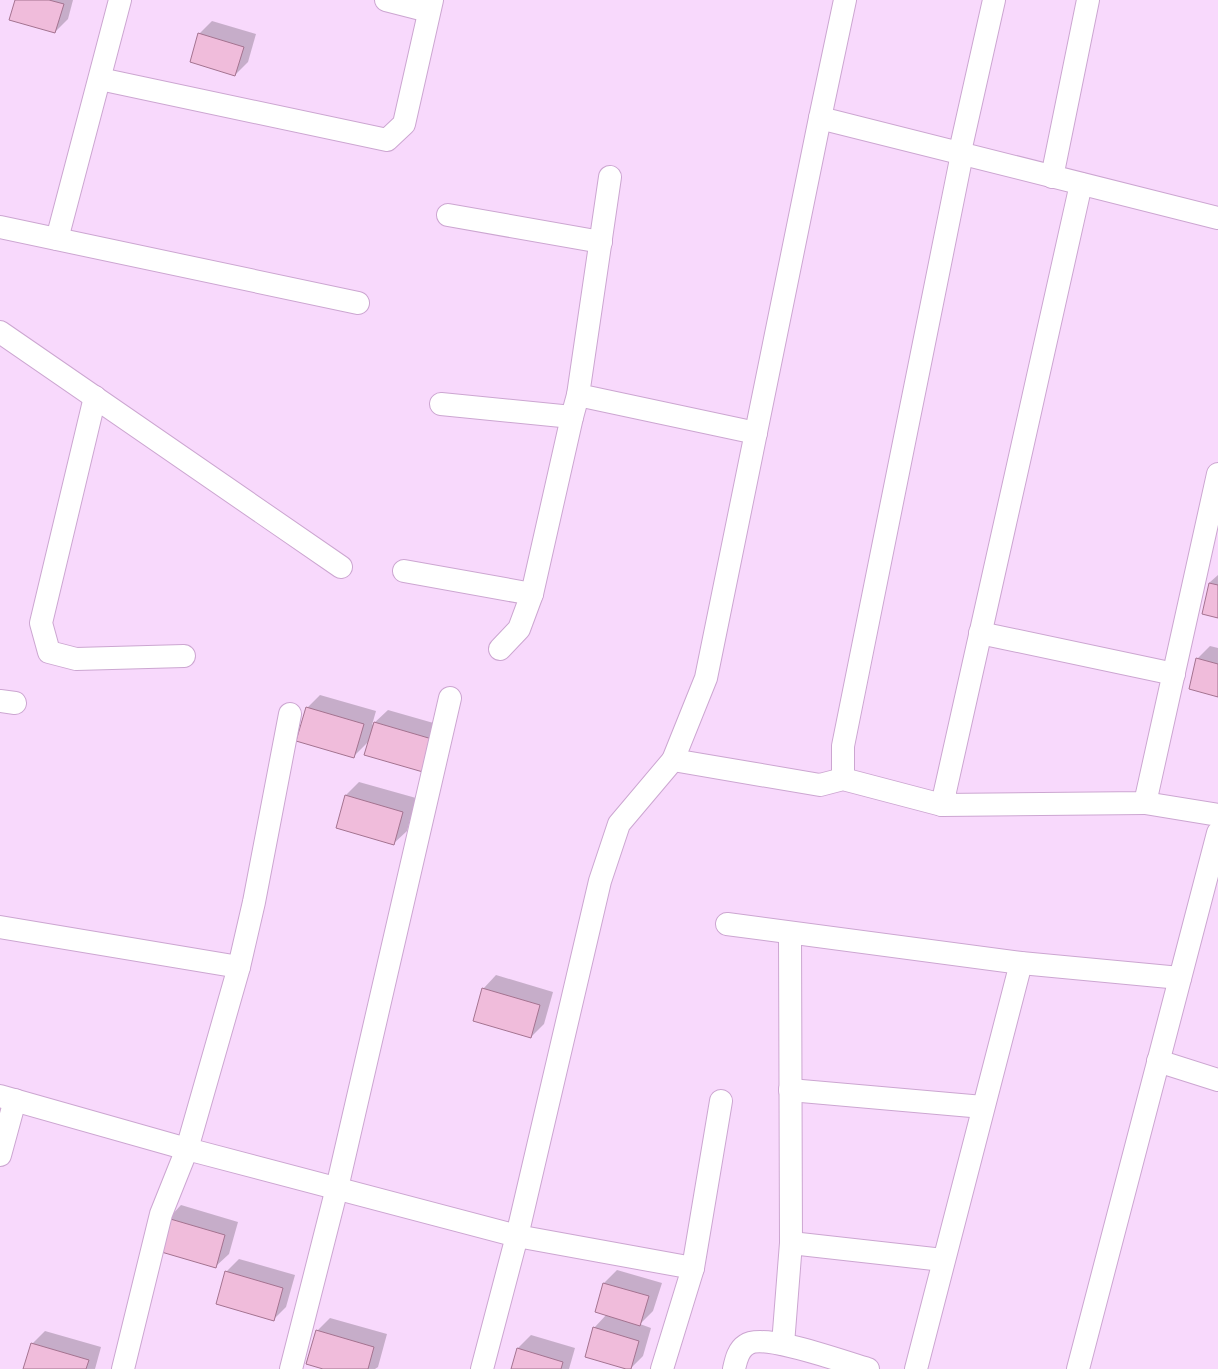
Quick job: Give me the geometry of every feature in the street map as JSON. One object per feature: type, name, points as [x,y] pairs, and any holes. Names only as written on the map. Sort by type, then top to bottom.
[{"type":"street","points":[[57,239],[120,0]]},
{"type":"street","points":[[100,79],[387,140],[404,124],[431,5],[386,0]]},
{"type":"street","points":[[482,1369],[517,1236],[600,881],[619,824],[673,760],[706,678],[845,0]]},
{"type":"street","points":[[843,779],[843,746],[962,154],[961,147],[994,0]]},
{"type":"street","points":[[1052,177],[1088,0]]},
{"type":"street","points":[[820,118],[1052,177],[1217,215]]},
{"type":"street","points":[[500,649],[519,629],[532,594],[578,396],[610,176]]},
{"type":"street","points":[[942,805],[1082,184]]},
{"type":"street","points":[[448,215],[600,242]]},
{"type":"street","points":[[0,227],[358,303]]},
{"type":"street","points":[[0,332],[342,567]]},
{"type":"street","points":[[578,396],[756,433]]},
{"type":"street","points":[[95,397],[41,623],[49,652],[76,659],[184,656]]},
{"type":"street","points":[[441,404],[572,417]]},
{"type":"street","points":[[1145,804],[1218,474]]},
{"type":"street","points":[[404,571],[532,594]]},
{"type":"street","points":[[980,633],[1174,674]]},
{"type":"street","points":[[291,1369],[337,1188],[450,698]]},
{"type":"street","points":[[123,1369],[161,1214],[187,1149],[239,968],[256,894],[290,714]]},
{"type":"street","points":[[673,760],[820,785],[843,779],[942,805],[1145,804],[1218,815]]},
{"type":"street","points":[[1078,1369],[1218,832]]},
{"type":"street","points":[[727,924],[1021,963],[1180,978]]},
{"type":"street","points":[[0,927],[239,968]]},
{"type":"street","points":[[783,1344],[790,1243],[790,933]]},
{"type":"street","points":[[916,1369],[1021,963]]},
{"type":"street","points":[[1158,1061],[1218,1080]]},
{"type":"street","points":[[790,1090],[983,1107]]},
{"type":"street","points":[[0,1155],[8,1098],[187,1149],[517,1236],[693,1268]]},
{"type":"street","points":[[662,1369],[693,1268],[721,1101]]},
{"type":"street","points":[[790,1243],[943,1260]]},
{"type":"street","points":[[734,1369],[737,1355],[746,1344],[757,1342],[783,1344],[868,1369]]},
{"type":"building","points":[[15,0],[49,0],[64,4],[55,33],[9,20]]},
{"type":"building","points":[[198,33],[244,47],[235,76],[190,62]]},
{"type":"building","points":[[1209,583],[1218,585],[1218,618],[1202,614]]},
{"type":"building","points":[[1196,658],[1218,664],[1218,697],[1189,689]]},
{"type":"building","points":[[306,707],[364,724],[354,758],[296,741]]},
{"type":"building","points":[[374,722],[432,739],[423,772],[364,755]]},
{"type":"building","points":[[345,795],[403,812],[394,845],[336,828]]},
{"type":"building","points":[[482,988],[540,1005],[531,1038],[473,1021]]},
{"type":"building","points":[[167,1218],[225,1235],[216,1268],[158,1251]]},
{"type":"building","points":[[225,1271],[283,1288],[274,1321],[216,1304]]},
{"type":"building","points":[[603,1283],[649,1296],[640,1326],[595,1312]]},
{"type":"building","points":[[593,1327],[639,1341],[631,1369],[626,1369],[585,1357]]},
{"type":"building","points":[[316,1330],[374,1347],[368,1369],[323,1369],[306,1364]]},
{"type":"building","points":[[31,1343],[89,1360],[86,1369],[23,1369]]},
{"type":"building","points":[[517,1348],[563,1362],[561,1369],[511,1369]]}]
